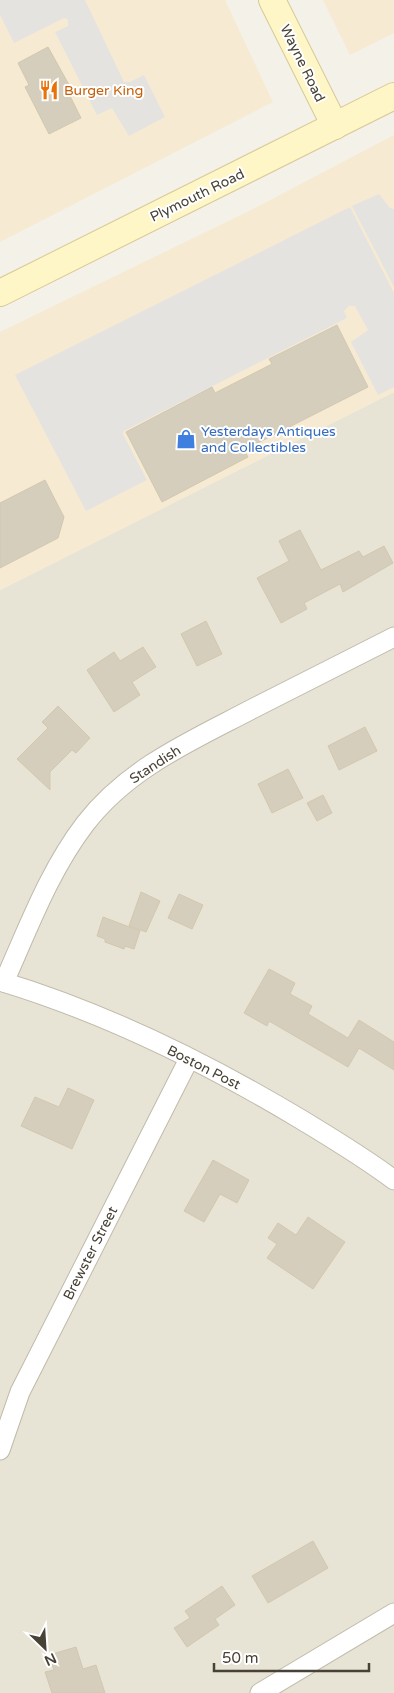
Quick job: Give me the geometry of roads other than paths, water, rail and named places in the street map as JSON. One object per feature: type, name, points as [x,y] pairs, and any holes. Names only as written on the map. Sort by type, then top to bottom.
[{"type":"main road","name":"Wayne Road","points":[[272,0],[335,126]]},
{"type":"main road","name":"Plymouth Road","points":[[0,293],[394,96]]},
{"type":"street","name":"Standish","points":[[2,982],[49,883],[71,845],[86,823],[122,785],[143,768],[200,736],[394,637]]},
{"type":"street","name":"Boston Post","points":[[2,982],[108,1019],[189,1059],[258,1094],[342,1145],[394,1180]]},
{"type":"street","name":"Brewster Street","points":[[0,1450],[20,1392],[189,1059]]},
{"type":"street","points":[[260,1693],[394,1614]]},
{"type":"place","name":"Burger King","points":[[49,90]]},
{"type":"place","name":"Yesterdays Antiques and Collectibles","points":[[186,439]]}]
